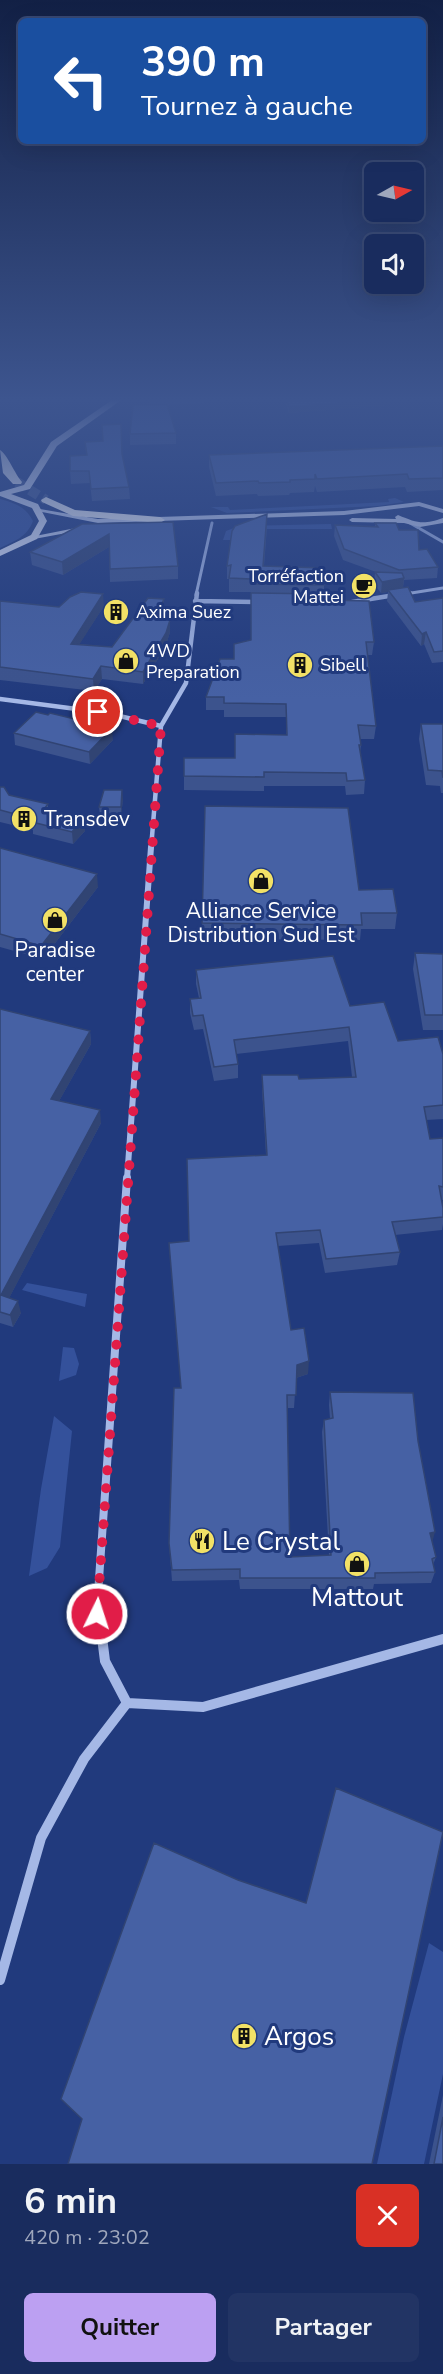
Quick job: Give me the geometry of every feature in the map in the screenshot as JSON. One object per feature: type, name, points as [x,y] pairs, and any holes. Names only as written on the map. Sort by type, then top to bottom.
[{"type":"highway","points":[[46,500],[73,513],[160,520]]},
{"type":"main road","points":[[0,553],[34,537],[42,526],[40,511],[31,504],[16,499]]},
{"type":"main road","points":[[31,504],[33,499]]},
{"type":"street","points":[[40,511],[98,521],[399,509],[411,505],[440,509]]},
{"type":"street","points":[[399,509],[396,515],[443,542]]},
{"type":"street","points":[[34,537],[97,526],[344,520],[407,522],[426,525],[442,523]]},
{"type":"street","points":[[127,1703],[105,1661],[97,1614],[161,726],[186,683],[195,601],[212,523]]},
{"type":"street","points":[[345,603],[443,588]]},
{"type":"street","points":[[195,601],[263,602]]},
{"type":"street","points":[[0,699],[107,713],[161,726]]},
{"type":"street","points":[[127,1703],[203,1707],[443,1639]]},
{"type":"street","points":[[0,1980],[41,1838],[84,1759],[127,1703]]},
{"type":"shaded area","points":[[0,499],[20,506],[33,521],[24,535],[0,548]]},
{"type":"shaded area","points":[[388,499],[404,502],[378,506],[227,513],[211,507],[228,507],[230,510],[389,502]]},
{"type":"shaded area","points":[[331,524],[332,529],[260,529],[232,540],[223,540],[226,531],[239,526]]},
{"type":"shaded area","points":[[27,1283],[87,1294],[85,1307],[22,1290]]},
{"type":"shaded area","points":[[63,1347],[74,1348],[79,1364],[76,1375],[59,1381]]},
{"type":"shaded area","points":[[54,1416],[72,1431],[60,1547],[47,1568],[29,1576],[41,1489]]},
{"type":"shaded area","points":[[429,1943],[443,1952],[443,2074],[424,2164],[377,2164],[404,2037]]},
{"type":"building","points":[[267,514],[263,566],[324,568],[324,585],[251,584],[251,579],[229,578],[231,565],[227,566],[232,531],[235,526]]},
{"type":"building","points":[[173,522],[178,566],[110,569],[109,534],[62,562],[30,552],[82,524]]},
{"type":"building","points":[[375,523],[396,523],[399,530],[418,530],[419,550],[427,549],[438,567],[399,570],[344,549],[335,525],[378,527]]},
{"type":"building","points":[[375,572],[402,573],[404,578],[382,582]]},
{"type":"building","points":[[408,587],[415,602],[443,598],[443,651],[434,652],[426,632],[422,634],[388,590]]},
{"type":"building","points":[[81,592],[103,594],[71,644],[112,647],[148,598],[164,599],[155,618],[170,620],[166,633],[143,672],[101,666],[93,679],[0,667],[0,601],[59,607],[70,597]]},
{"type":"building","points":[[251,593],[324,594],[324,600],[369,601],[374,642],[366,642],[376,726],[358,725],[365,780],[347,781],[346,773],[264,772],[264,777],[184,776],[184,758],[235,758],[235,734],[287,735],[286,704],[224,703],[224,697],[206,697],[220,659],[234,659],[234,644],[251,640]]},
{"type":"building","points":[[36,712],[48,715],[50,713],[112,728],[89,752],[14,733]]},
{"type":"building","points":[[421,724],[443,724],[443,778],[442,771],[428,770]]},
{"type":"building","points":[[0,787],[4,787],[9,795],[48,804],[44,809],[83,818],[72,832],[32,822],[34,819],[0,810]]},
{"type":"building","points":[[104,790],[122,790],[121,807],[99,807]]},
{"type":"building","points":[[205,806],[348,808],[359,890],[393,889],[397,913],[361,913],[362,925],[202,923]]},
{"type":"building","points":[[0,848],[97,874],[41,946],[0,934]]},
{"type":"building","points":[[415,953],[443,954],[443,1015],[425,1015]]},
{"type":"building","points":[[333,956],[350,1006],[384,1002],[398,1041],[438,1037],[443,1054],[443,1105],[424,1107],[430,1139],[443,1138],[443,1187],[439,1186],[443,1217],[392,1222],[400,1252],[326,1259],[320,1230],[276,1233],[291,1330],[304,1328],[309,1361],[297,1365],[296,1395],[287,1395],[290,1557],[331,1555],[324,1420],[333,1418],[330,1392],[413,1393],[418,1441],[435,1532],[430,1533],[436,1557],[432,1559],[435,1572],[375,1573],[375,1578],[240,1578],[240,1569],[172,1570],[169,1543],[174,1388],[181,1388],[169,1243],[189,1241],[187,1159],[267,1155],[262,1075],[298,1075],[299,1079],[356,1077],[349,1027],[234,1040],[238,1064],[214,1067],[203,1015],[193,1016],[190,999],[201,998],[196,970]]},
{"type":"building","points":[[0,1009],[90,1031],[51,1099],[100,1110],[1,1295],[18,1301],[10,1315],[0,1312]]},
{"type":"building","name":"Argos","points":[[336,1788],[443,1832],[372,2164],[68,2164],[82,2119],[61,2099],[154,1843],[238,1880],[306,1903]]},
{"type":"building","points":[[443,2117],[443,2164],[434,2164]]},
{"type":"place","name":"Torréfaction Mattei","points":[[364,586]]},
{"type":"place","name":"Axima Suez","points":[[116,612]]},
{"type":"place","name":"4WD Preparation","points":[[126,661]]},
{"type":"place","name":"Sibell","points":[[300,665]]},
{"type":"place","name":"Transdev","points":[[24,819]]},
{"type":"place","name":"Alliance Service Distribution Sud Est","points":[[261,881]]},
{"type":"place","name":"Paradise center","points":[[55,920]]},
{"type":"place","name":"Le Crystal","points":[[202,1541]]},
{"type":"place","name":"Mattout","points":[[357,1564]]},
{"type":"place","name":"Argos","points":[[244,2036]]},
{"type":"route","points":[[97,1614],[143,946],[161,726],[98,712]]}]
